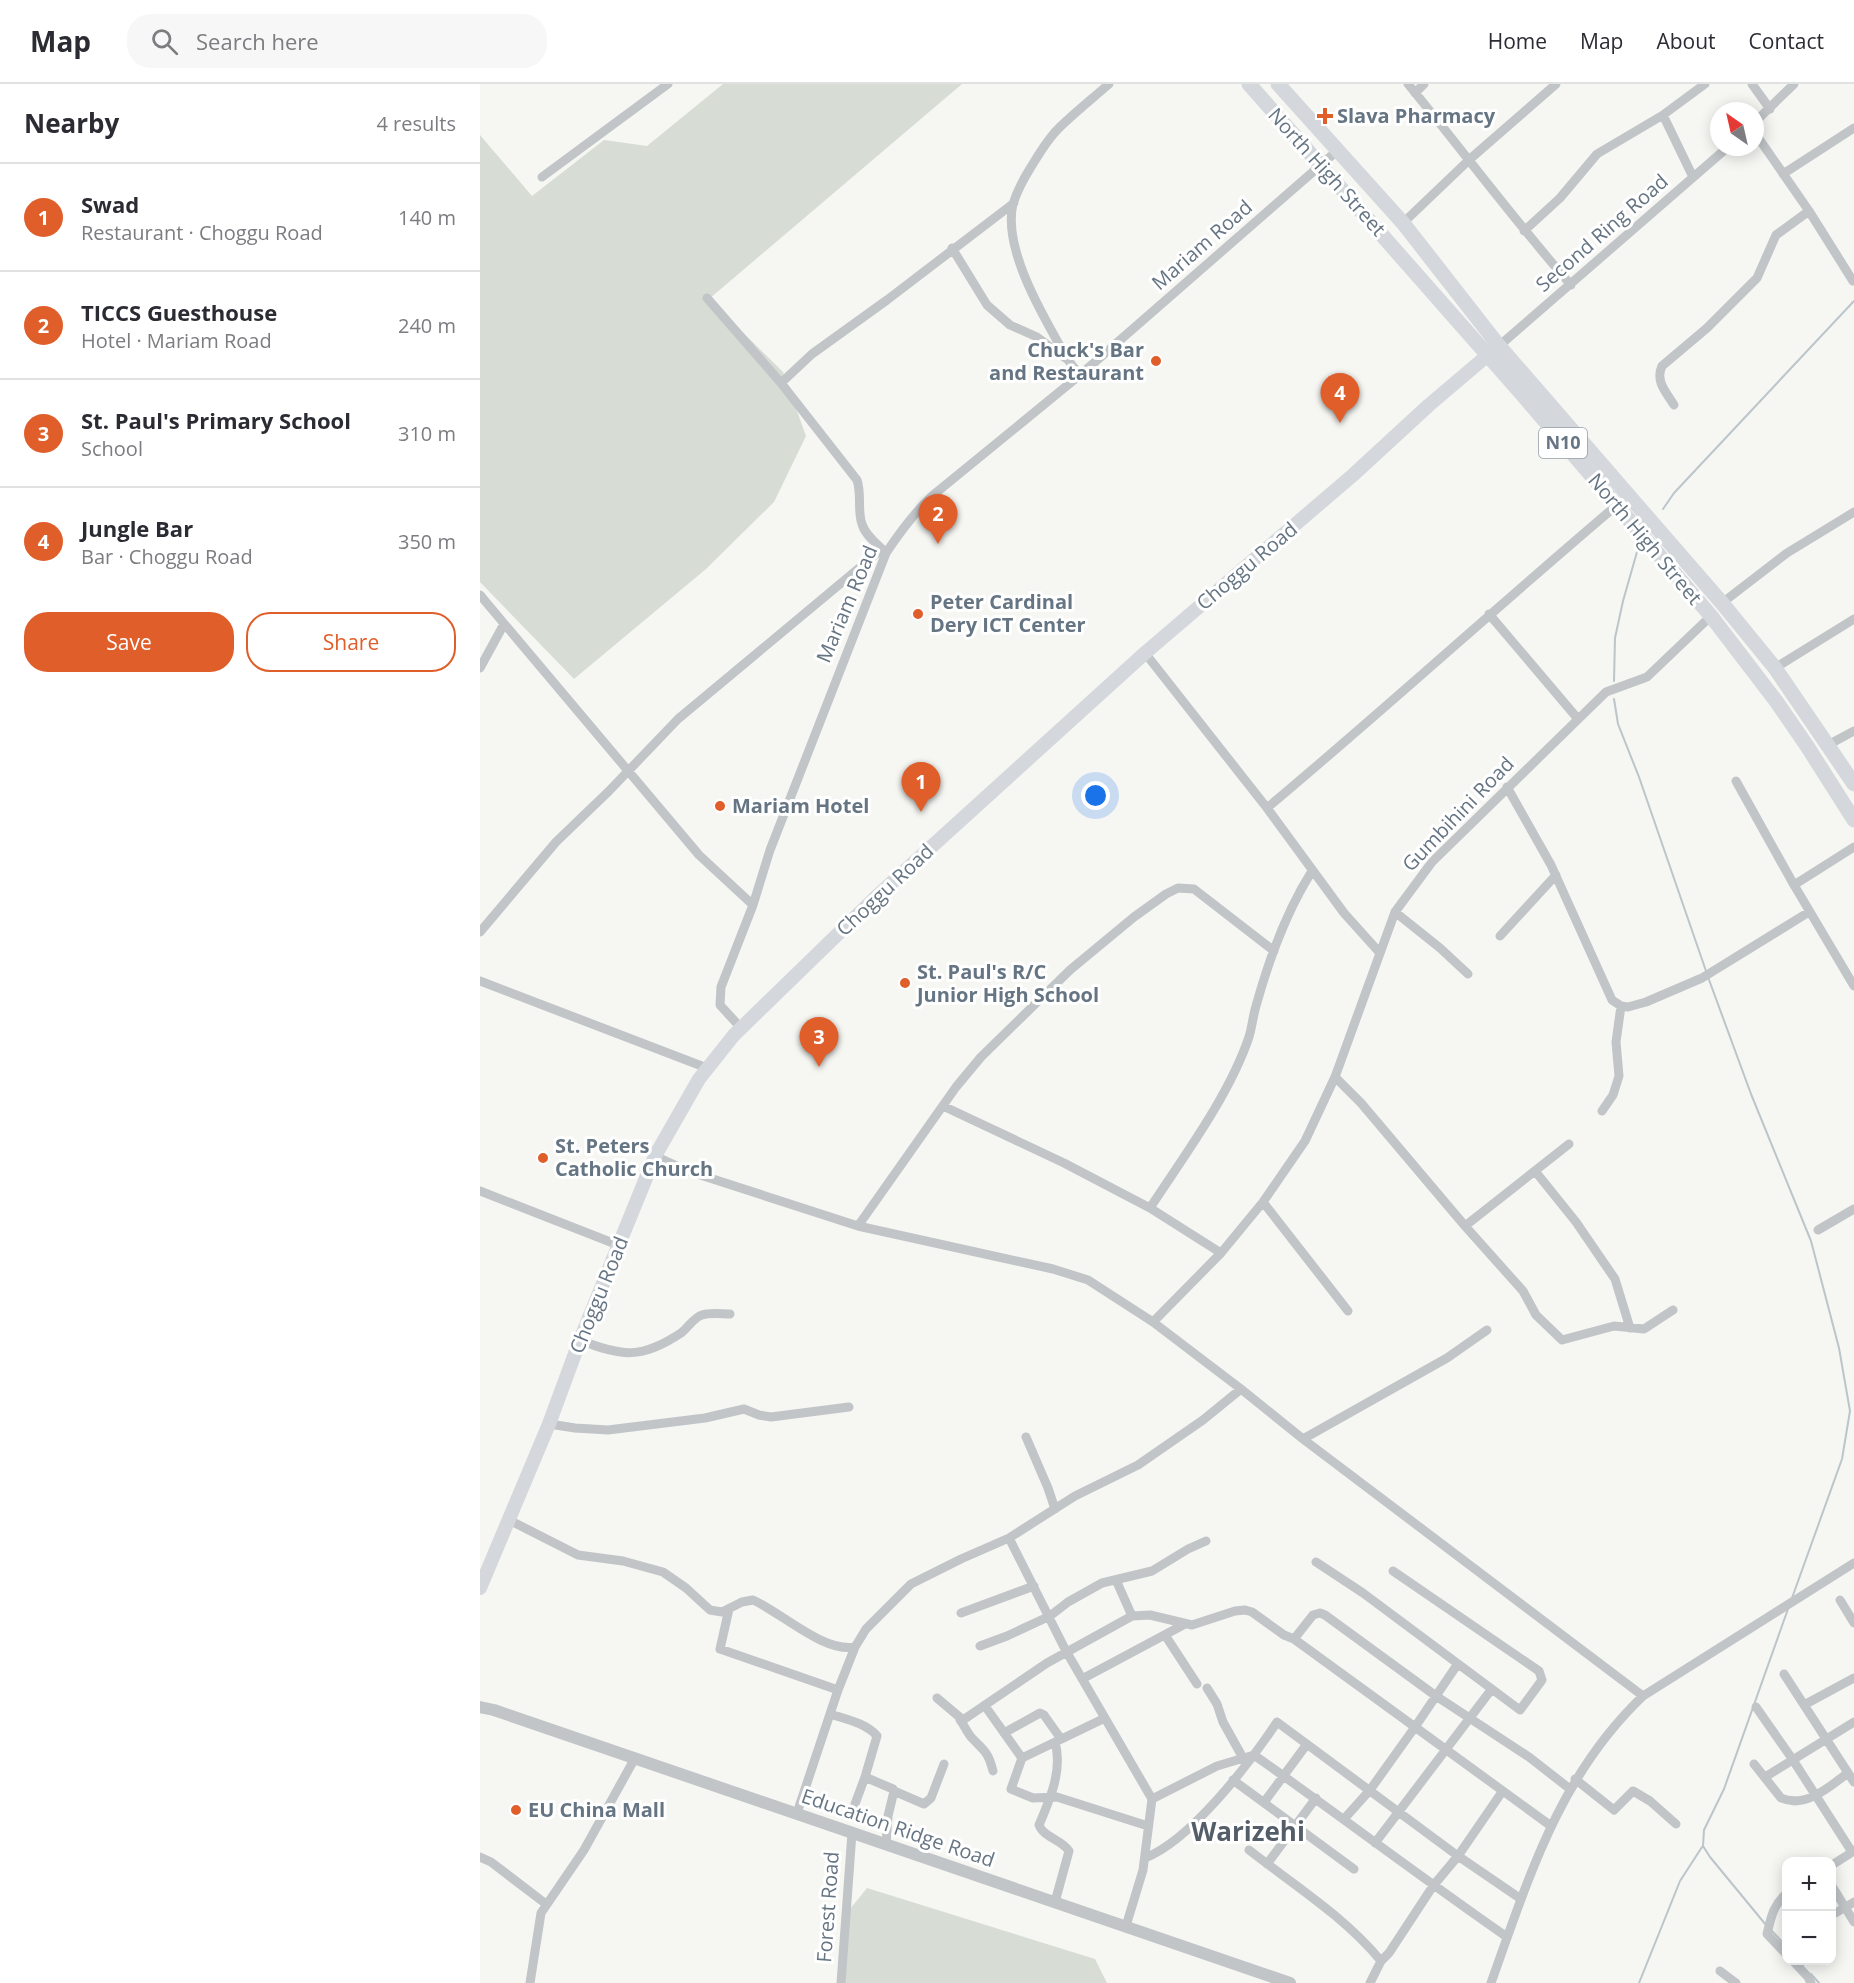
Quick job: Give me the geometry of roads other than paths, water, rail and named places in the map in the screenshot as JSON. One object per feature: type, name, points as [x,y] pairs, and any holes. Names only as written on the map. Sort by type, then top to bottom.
[{"type":"highway","name":"North High Street","points":[[1249,84],[1391,245],[1493,351],[1722,603],[1775,668],[1854,784]]},
{"type":"highway","name":"North High Street","points":[[1278,84],[1403,224],[1493,351],[1617,505],[1711,616],[1776,701],[1854,820]]},
{"type":"main road","name":"Choggu Road","points":[[480,1588],[549,1424],[580,1340],[656,1156],[707,1068],[741,1029],[876,897],[1145,653],[1353,475],[1429,405],[1493,351]]},
{"type":"street","points":[[542,177],[668,84]]},
{"type":"street","points":[[1080,375],[1068,360],[1043,315],[1012,237],[1011,218],[1014,203],[1033,164],[1057,130],[1109,84]]},
{"type":"street","points":[[1408,84],[1470,159],[1524,231],[1571,285]]},
{"type":"street","points":[[1415,93],[1424,84]]},
{"type":"street","points":[[1403,224],[1470,159],[1556,84]]},
{"type":"street","points":[[1524,231],[1560,198],[1597,154],[1663,115],[1705,84]]},
{"type":"street","points":[[1752,84],[1770,109]]},
{"type":"street","points":[[1764,114],[1794,84]]},
{"type":"street","points":[[1663,115],[1693,177]]},
{"type":"street","points":[[1784,174],[1854,128]]},
{"type":"street","points":[[1764,146],[1853,281]]},
{"type":"street","name":"Mariam Road","points":[[741,1029],[720,1005],[721,987],[753,905],[770,850],[797,777],[884,551],[911,516],[932,496],[1080,375],[1338,150]]},
{"type":"street","name":"Second Ring Road","points":[[1493,351],[1718,156]]},
{"type":"street","points":[[781,383],[812,354],[1014,203]]},
{"type":"street","points":[[1674,405],[1660,382],[1659,373],[1662,366],[1707,328],[1757,278],[1776,235],[1809,211]]},
{"type":"street","points":[[952,248],[987,305],[1010,325],[1037,337],[1068,360]]},
{"type":"street","points":[[480,932],[556,842],[704,695],[884,551],[867,535],[862,525],[860,489],[857,480],[781,383],[707,298]]},
{"type":"street","points":[[1267,808],[1617,505]]},
{"type":"street","points":[[1722,603],[1787,554],[1854,512]]},
{"type":"street","points":[[480,595],[699,855],[753,905]]},
{"type":"street","points":[[1489,614],[1578,719]]},
{"type":"street","name":"Gumbihini Road","points":[[1153,1322],[1221,1253],[1263,1202],[1305,1141],[1335,1077],[1395,912],[1432,862],[1506,787],[1606,692],[1647,677],[1711,616]]},
{"type":"street","points":[[1775,668],[1854,619]]},
{"type":"street","points":[[480,668],[504,624]]},
{"type":"street","points":[[1145,653],[1267,808],[1344,913],[1379,952]]},
{"type":"street","points":[[1828,745],[1854,730]]},
{"type":"street","points":[[1736,781],[1809,912],[1854,986]]},
{"type":"street","points":[[1506,787],[1556,875],[1612,1000],[1621,1006],[1628,1007],[1646,1002],[1702,978],[1809,912]]},
{"type":"street","points":[[1794,885],[1854,847]]},
{"type":"street","points":[[1150,1208],[1207,1120],[1234,1071],[1249,1036],[1256,1005],[1283,925],[1297,894],[1312,871]]},
{"type":"street","points":[[1500,936],[1556,875]]},
{"type":"street","points":[[858,1226],[943,1106],[981,1057],[1070,970],[1134,917],[1166,894],[1178,888],[1194,889],[1274,951]]},
{"type":"street","points":[[1395,912],[1468,974]]},
{"type":"street","points":[[480,981],[707,1068]]},
{"type":"street","points":[[1602,1112],[1613,1095],[1619,1076],[1616,1027],[1621,1006]]},
{"type":"street","points":[[1335,1077],[1523,1291],[1536,1315],[1562,1340],[1614,1326],[1644,1329],[1673,1310]]},
{"type":"street","points":[[943,1106],[1064,1163],[1150,1208],[1221,1253]]},
{"type":"street","points":[[1465,1226],[1569,1144]]},
{"type":"street","points":[[656,1156],[688,1171],[858,1226],[1053,1269],[1088,1280],[1153,1322],[1303,1439],[1643,1696]]},
{"type":"street","points":[[1535,1171],[1576,1222],[1615,1279],[1630,1328]]},
{"type":"street","points":[[480,1191],[618,1245]]},
{"type":"street","points":[[1263,1202],[1348,1311]]},
{"type":"street","points":[[1818,1230],[1854,1209]]},
{"type":"street","points":[[580,1340],[605,1350],[621,1354],[631,1353],[665,1343],[687,1329],[703,1314],[730,1314]]},
{"type":"street","points":[[1303,1439],[1447,1358],[1487,1329]]},
{"type":"street","points":[[796,1813],[855,1647],[866,1629],[911,1584],[961,1558],[1009,1538],[1054,1509],[1138,1465],[1203,1420],[1241,1389]]},
{"type":"street","points":[[549,1424],[608,1430],[705,1418],[744,1409],[771,1417],[849,1407]]},
{"type":"street","points":[[1026,1437],[1048,1488],[1054,1509]]},
{"type":"street","points":[[509,1520],[562,1549],[578,1555],[623,1561],[663,1572],[686,1588],[710,1610],[722,1612],[742,1602],[753,1600],[829,1644],[845,1649],[855,1647]]},
{"type":"street","points":[[1009,1538],[1066,1652],[1152,1799],[1145,1858],[1126,1926]]},
{"type":"street","points":[[980,1646],[1050,1616],[1068,1602],[1102,1583],[1152,1571],[1206,1541]]},
{"type":"street","points":[[1316,1562],[1363,1593],[1520,1710],[1542,1680],[1539,1671],[1393,1570]]},
{"type":"street","points":[[1491,1983],[1521,1899],[1551,1826],[1575,1779],[1620,1718],[1643,1696],[1854,1563]]},
{"type":"street","points":[[1116,1580],[1132,1616]]},
{"type":"street","points":[[962,1613],[1034,1586]]},
{"type":"street","points":[[1840,1600],[1854,1623]]},
{"type":"street","points":[[729,1609],[720,1649],[838,1690]]},
{"type":"street","points":[[960,1720],[967,1719],[1047,1662],[1132,1616],[1150,1615],[1192,1625],[1245,1610],[1252,1612],[1284,1635],[1294,1639],[1551,1826]]},
{"type":"street","points":[[1294,1639],[1313,1615],[1320,1613],[1469,1719],[1529,1757],[1570,1789]]},
{"type":"street","points":[[1082,1678],[1185,1624]]},
{"type":"street","points":[[1165,1635],[1197,1684]]},
{"type":"street","points":[[1344,1819],[1370,1790],[1457,1665]]},
{"type":"street","points":[[1784,1674],[1854,1782]]},
{"type":"street","points":[[1804,1705],[1854,1678]]},
{"type":"street","points":[[1208,1688],[1217,1704],[1222,1722],[1243,1758]]},
{"type":"street","points":[[1375,1842],[1491,1690]]},
{"type":"street","points":[[937,1698],[960,1720],[970,1737],[984,1748],[993,1771]]},
{"type":"street","name":"Education Ridge Road","points":[[480,1702],[494,1710]]},
{"type":"street","points":[[985,1706],[1022,1758]]},
{"type":"street","name":"Education Ridge Road","points":[[480,1707],[1290,1983]]},
{"type":"street","points":[[1756,1707],[1853,1851],[1836,1862]]},
{"type":"street","points":[[1004,1733],[1040,1713],[1044,1715],[1058,1740],[1059,1759],[1051,1797],[1039,1827],[1041,1831],[1063,1843],[1068,1851],[1055,1902]]},
{"type":"street","points":[[830,1714],[872,1730],[877,1736],[855,1804]]},
{"type":"street","points":[[1105,1718],[1022,1758],[1011,1789],[1033,1798],[1051,1797],[1148,1826]]},
{"type":"street","points":[[1145,1858],[1159,1852],[1174,1841],[1207,1811],[1254,1755],[1277,1722],[1458,1857],[1521,1899]]},
{"type":"street","points":[[1765,1778],[1854,1722]]},
{"type":"street","points":[[1265,1801],[1307,1744]]},
{"type":"street","points":[[1152,1799],[1217,1766],[1254,1755]]},
{"type":"street","points":[[1254,1755],[1507,1938]]},
{"type":"street","points":[[530,1983],[539,1920],[546,1904],[584,1850],[635,1758]]},
{"type":"street","points":[[865,1777],[924,1804],[931,1798],[944,1764]]},
{"type":"street","points":[[1754,1764],[1784,1800],[1803,1800],[1816,1796],[1848,1773]]},
{"type":"street","points":[[1575,1779],[1614,1810],[1633,1791],[1650,1801],[1676,1824]]},
{"type":"street","points":[[1233,1780],[1265,1801],[1354,1869]]},
{"type":"street","points":[[886,1845],[888,1816],[894,1791]]},
{"type":"street","points":[[1370,1983],[1381,1961],[1389,1953],[1433,1886],[1458,1857],[1502,1792]]},
{"type":"street","points":[[1267,1864],[1316,1798]]},
{"type":"street","name":"Forest Road","points":[[841,1983],[852,1833]]},
{"type":"street","points":[[1249,1850],[1348,1928],[1381,1961]]},
{"type":"street","points":[[480,1857],[499,1867],[546,1904]]},
{"type":"street","points":[[1836,1892],[1854,1922]]},
{"type":"street","points":[[1782,1898],[1772,1912],[1767,1934],[1782,1950]]},
{"type":"street","points":[[1836,1913],[1854,1902]]},
{"type":"street","points":[[1797,1965],[1811,1983]]},
{"type":"street","points":[[1720,1971],[1736,1983]]},
{"type":"waterway","points":[[1663,509],[1674,493],[1854,301]]},
{"type":"waterway","points":[[1614,681],[1615,638],[1637,552]]},
{"type":"waterway","points":[[1614,699],[1618,724],[1639,777],[1706,971]]},
{"type":"waterway","points":[[1708,977],[1751,1094],[1811,1241],[1839,1348],[1850,1411],[1842,1459],[1792,1598]]},
{"type":"waterway","points":[[1766,1925],[1710,1857],[1703,1846],[1704,1830],[1724,1789],[1788,1609]]},
{"type":"waterway","points":[[1639,1983],[1680,1881],[1702,1847]]},
{"type":"waterway","points":[[1772,1931],[1782,1942]]},
{"type":"waterway","points":[[1811,1974],[1819,1983]]},
{"type":"place","name":"Slava Pharmacy","points":[[1325,116]]},
{"type":"place","name":"Chuck's Bar and Restaurant","points":[[1156,361]]},
{"type":"place","name":"Jungle Bar","points":[[1340,423]]},
{"type":"place","name":"TICCS Guesthouse","points":[[938,544]]},
{"type":"place","name":"Peter Cardinal Dery ICT Center","points":[[918,614]]},
{"type":"place","name":"Mariam Hotel","points":[[720,806]]},
{"type":"place","name":"Swad","points":[[921,812]]},
{"type":"place","name":"St. Paul's R/C Junior High School","points":[[905,983]]},
{"type":"place","name":"St. Paul's Primary School","points":[[819,1067]]},
{"type":"place","name":"St. Peters Catholic Church","points":[[543,1158]]},
{"type":"place","name":"EU China Mall","points":[[516,1810]]},
{"type":"district","name":"Warizehi","points":[[1248,1832]]}]
